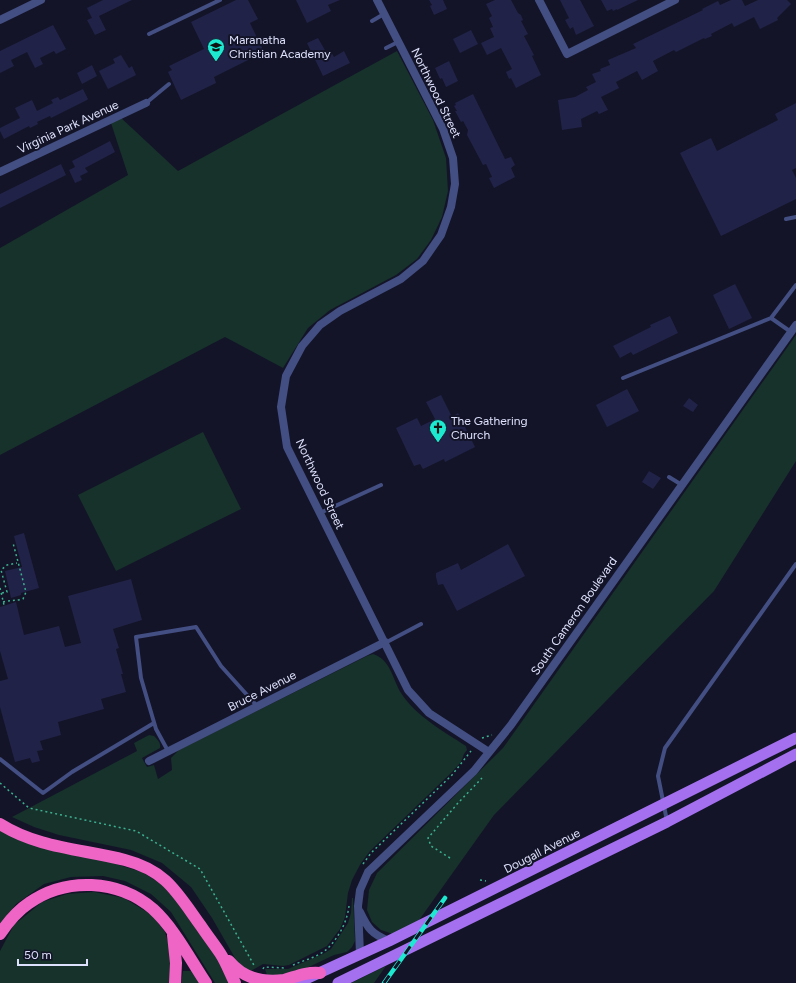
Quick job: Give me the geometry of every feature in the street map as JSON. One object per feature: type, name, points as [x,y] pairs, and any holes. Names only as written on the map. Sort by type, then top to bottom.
[{"type":"highway","points":[[0,824],[16,833],[36,841],[69,850],[124,860],[148,869],[159,876],[178,893],[221,954],[235,983]]},
{"type":"highway","points":[[0,934],[19,911],[37,897],[47,892],[68,886],[91,884],[114,888],[134,896],[154,909],[173,932],[206,983]]},
{"type":"highway","points":[[173,932],[176,963],[175,983]]},
{"type":"highway","points":[[221,954],[243,975],[261,982],[277,982],[308,972],[320,973]]},
{"type":"main road","name":"Dougall Avenue","points":[[297,983],[389,942],[796,738]]},
{"type":"main road","points":[[338,983],[667,822],[796,754]]},
{"type":"street","points":[[0,20],[41,0]]},
{"type":"street","name":"Northwood Street","points":[[377,0],[443,129],[453,158],[455,184],[453,200],[441,235],[423,261],[401,279],[340,311],[320,325],[302,346],[286,376],[281,407],[286,447],[408,690],[429,713],[488,752]]},
{"type":"street","points":[[539,0],[567,54],[675,0]]},
{"type":"street","name":"Virginia Park Avenue","points":[[0,172],[146,103]]},
{"type":"street","name":"South Cameron Boulevard","points":[[360,954],[358,906],[360,890],[368,872],[474,771],[488,752],[512,725],[796,325]]},
{"type":"street","name":"Bruce Avenue","points":[[149,761],[385,643]]},
{"type":"street","points":[[358,906],[370,930],[377,936],[389,942]]},
{"type":"lane","points":[[148,34],[220,0]]},
{"type":"lane","points":[[372,21],[384,14]]},
{"type":"lane","points":[[386,48],[398,42]]},
{"type":"lane","points":[[146,103],[169,84]]},
{"type":"lane","points":[[786,219],[796,217]]},
{"type":"lane","points":[[622,378],[771,318],[796,285]]},
{"type":"lane","points":[[771,318],[791,332]]},
{"type":"lane","points":[[669,477],[682,485]]},
{"type":"lane","points":[[320,513],[381,485]]},
{"type":"lane","points":[[667,822],[658,776],[665,748],[796,564]]},
{"type":"lane","points":[[385,643],[421,624]]},
{"type":"lane","points":[[168,751],[156,729],[141,678],[136,637],[196,627],[221,666],[257,707]]},
{"type":"lane","points":[[0,759],[43,793],[72,772],[154,723]]},
{"type":"path","points":[[3,602],[12,602],[23,599],[26,592],[13,544]]},
{"type":"path","points":[[2,593],[7,592],[1,570],[7,565],[17,563]]},
{"type":"path","points":[[0,588],[4,606]]},
{"type":"path","points":[[450,858],[431,846],[428,838],[482,778]]},
{"type":"green space","points":[[397,51],[433,120],[446,158],[448,191],[442,217],[431,240],[417,259],[396,275],[330,310],[308,328],[283,368],[225,337],[0,455],[0,248],[128,175],[110,120],[119,116],[178,171]]},
{"type":"green space","points":[[796,335],[796,461],[714,591],[494,815],[417,923],[393,934],[381,930],[372,922],[367,910],[369,890],[377,873],[503,748]]},
{"type":"green space","points":[[203,432],[241,509],[116,571],[78,495]]},
{"type":"green space","points":[[373,654],[379,657],[387,665],[401,693],[414,709],[439,729],[466,746],[467,750],[461,762],[452,772],[370,851],[361,863],[352,880],[348,893],[345,917],[340,929],[327,946],[289,965],[283,966],[263,964],[249,972],[239,965],[212,918],[191,887],[162,863],[131,850],[59,835],[34,827],[12,817],[137,751],[134,743],[149,735],[154,736],[157,739],[160,743],[160,748],[142,758],[147,767],[154,765],[158,779],[172,770],[171,758],[179,750]]},
{"type":"green space","points":[[0,829],[142,872],[161,884],[187,912],[216,955],[231,983],[215,983],[171,912],[151,894],[125,881],[103,876],[71,877],[44,884],[16,904],[0,924]]},
{"type":"green space","points":[[94,892],[124,898],[152,915],[165,932],[173,958],[170,983],[0,983],[0,951],[14,925],[42,902],[67,894]]},
{"type":"green space","points":[[352,898],[355,941],[347,952],[334,955],[292,975],[268,978],[265,969],[288,969],[331,949],[348,923],[351,913]]},
{"type":"green space","points":[[386,966],[374,983],[351,983]]},
{"type":"green space","points":[[183,971],[192,971],[200,983],[181,983]]},
{"type":"building","points":[[103,0],[132,0],[99,16],[106,30],[95,35],[87,20],[92,18],[87,8]]},
{"type":"building","points":[[236,0],[248,0],[258,19],[250,23],[264,52],[214,77],[216,83],[181,100],[168,72],[172,70],[169,66],[204,49],[191,22]]},
{"type":"building","points":[[296,0],[340,0],[328,5],[331,11],[307,23]]},
{"type":"building","points":[[429,0],[443,0],[447,9],[434,15],[430,6],[432,5]]},
{"type":"building","points":[[495,0],[511,0],[518,13],[521,15],[523,20],[521,21],[528,34],[524,36],[534,55],[532,56],[541,75],[516,88],[506,72],[512,69],[501,48],[487,55],[481,43],[494,37],[490,28],[493,27],[489,18],[492,16],[486,4]]},
{"type":"building","points":[[560,0],[580,0],[594,26],[576,35],[573,27],[570,29],[565,20],[569,18]]},
{"type":"building","points":[[601,0],[638,0],[617,10],[613,11],[612,9],[607,11]]},
{"type":"building","points":[[731,0],[742,0],[745,6],[758,0],[787,0],[791,4],[777,18],[778,20],[760,29],[754,17],[734,27],[732,23],[711,34],[712,36],[705,39],[704,38],[676,52],[674,50],[653,61],[658,71],[642,80],[637,71],[616,82],[619,88],[601,97],[608,110],[599,114],[597,111],[581,119],[582,127],[562,130],[558,100],[575,97],[588,90],[586,87],[596,82],[592,74],[601,71],[600,69],[610,65],[608,60],[636,48],[633,44],[703,10],[702,9],[718,1],[720,5]]},
{"type":"building","points":[[53,25],[66,49],[56,54],[54,51],[40,58],[43,64],[35,68],[27,52],[11,60],[14,66],[0,73],[0,51]]},
{"type":"building","points":[[471,30],[478,44],[460,53],[453,39]]},
{"type":"building","points":[[318,38],[326,52],[330,50],[334,57],[344,51],[350,63],[323,76],[307,43]]},
{"type":"building","points":[[121,55],[129,68],[132,66],[136,75],[108,89],[99,71],[115,63],[113,59]]},
{"type":"building","points":[[449,61],[458,81],[446,87],[435,68]]},
{"type":"building","points":[[92,65],[97,76],[82,84],[77,73]]},
{"type":"building","points":[[83,89],[88,99],[87,100],[51,118],[50,116],[37,122],[38,124],[30,128],[29,126],[4,139],[0,128],[20,118],[15,108],[32,100],[37,111],[53,103],[51,100],[58,97],[60,100]]},
{"type":"building","points":[[473,94],[505,159],[511,157],[515,165],[511,168],[515,177],[494,188],[489,178],[492,177],[486,164],[483,165],[467,135],[468,130],[463,121],[461,122],[455,111],[457,111],[454,106],[456,105],[455,103]]},
{"type":"building","points":[[796,103],[796,168],[792,170],[796,178],[796,199],[721,236],[680,153],[711,138],[717,151],[778,120],[775,114]]},
{"type":"building","points":[[110,141],[115,152],[85,168],[88,172],[80,176],[82,180],[75,183],[69,170],[75,167],[72,161]]},
{"type":"building","points":[[61,164],[66,175],[0,208],[0,194]]},
{"type":"building","points":[[735,284],[752,318],[729,329],[713,295]]},
{"type":"building","points":[[670,316],[678,333],[633,355],[631,352],[620,358],[613,346],[651,327],[650,325]]},
{"type":"building","points":[[627,389],[639,411],[607,427],[596,405]]},
{"type":"building","name":"The Gathering Church","points":[[441,395],[452,417],[458,413],[475,447],[445,462],[444,459],[423,469],[420,464],[414,466],[396,428],[417,418],[421,426],[435,419],[426,402]]},
{"type":"building","points":[[689,398],[698,405],[693,412],[683,406]]},
{"type":"building","points":[[649,471],[661,478],[653,489],[642,482]]},
{"type":"building","points":[[24,533],[39,588],[21,593],[21,595],[11,598],[5,571],[22,567],[14,536]]},
{"type":"building","points":[[508,544],[525,576],[457,611],[443,584],[438,585],[436,573],[458,563],[461,570]]},
{"type":"building","points":[[131,579],[142,620],[113,629],[119,648],[116,649],[126,692],[101,699],[104,709],[58,722],[61,735],[40,741],[43,750],[37,751],[40,761],[32,763],[30,758],[15,762],[0,707],[0,681],[8,679],[0,651],[0,607],[16,602],[24,635],[59,626],[65,647],[81,643],[68,596]]},
{"type":"railway","points":[[384,983],[445,898]]},
{"type":"place","name":"Maranatha Christian Academy","points":[[216,62]]},
{"type":"place","name":"The Gathering Church","points":[[438,443]]}]
